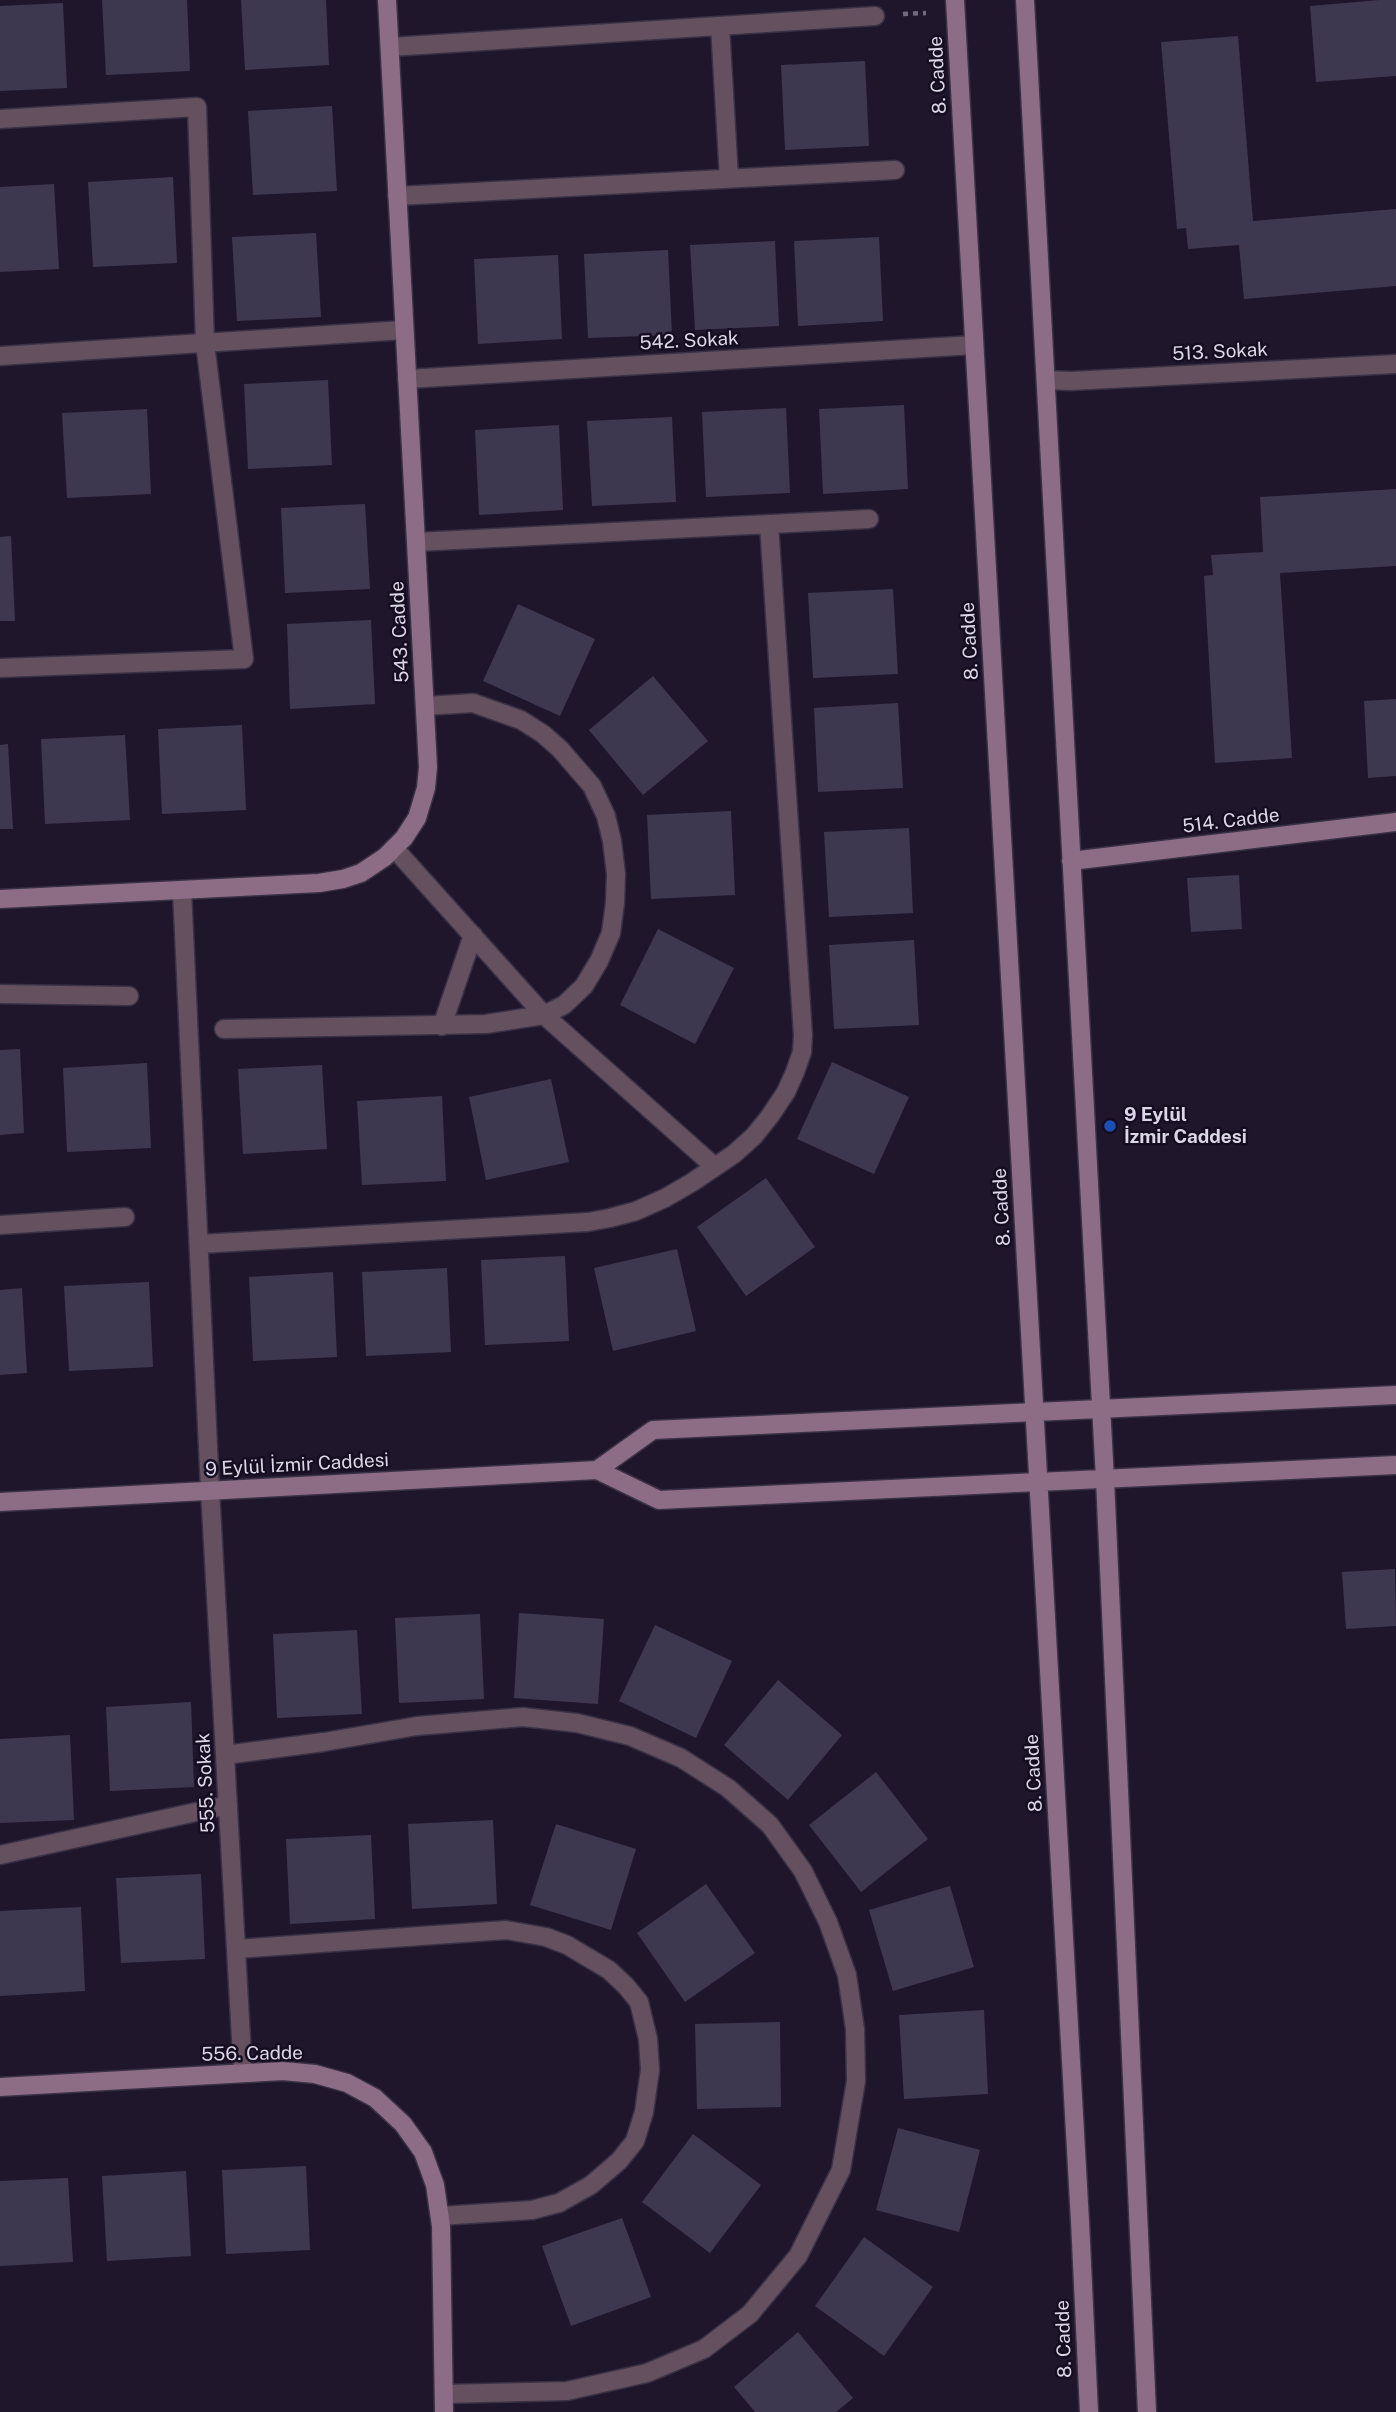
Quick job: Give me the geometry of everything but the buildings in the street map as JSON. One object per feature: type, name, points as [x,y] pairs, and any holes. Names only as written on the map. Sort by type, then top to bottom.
[{"type":"main road","name":"543. Cadde","points":[[0,899],[319,883],[344,879],[369,869],[394,848],[417,818],[426,788],[428,767],[387,0]]},
{"type":"main road","points":[[1025,0],[1105,1479],[1147,2412]]},
{"type":"main road","name":"8. Cadde","points":[[955,5],[1080,2221],[1088,2412]]},
{"type":"main road","name":"514. Cadde","points":[[1071,861],[1396,822]]},
{"type":"main road","points":[[597,1470],[653,1430],[1396,1395]]},
{"type":"main road","name":"9 Eylül İzmir Caddesi","points":[[0,1502],[597,1470],[659,1500],[1396,1465]]},
{"type":"main road","name":"556. Cadde","points":[[0,2087],[283,2071],[315,2074],[347,2083],[375,2098],[403,2124],[423,2152],[435,2185],[440,2216],[444,2403]]},
{"type":"street","points":[[390,47],[874,16]]},
{"type":"street","points":[[720,26],[729,178]]},
{"type":"street","points":[[0,119],[197,107],[205,343],[244,659],[0,668]]},
{"type":"street","points":[[397,195],[895,170]]},
{"type":"street","points":[[0,356],[404,330]]},
{"type":"street","name":"542. Sokak","points":[[407,379],[974,345]]},
{"type":"street","name":"513. Sokak","points":[[1045,380],[1071,381],[1396,364]]},
{"type":"street","points":[[416,542],[869,519]]},
{"type":"street","points":[[199,1244],[588,1222],[610,1218],[646,1207],[715,1167],[754,1136],[770,1116],[786,1092],[802,1052],[803,1035],[769,524]]},
{"type":"street","points":[[224,1029],[486,1024],[544,1015],[564,1005],[584,986],[611,933],[615,903],[616,874],[612,841],[606,816],[592,786],[543,734],[521,720],[473,703],[425,706]]},
{"type":"street","points":[[394,848],[544,1015],[715,1167]]},
{"type":"street","name":"555. Sokak","points":[[182,890],[210,1490],[243,2073]]},
{"type":"street","points":[[442,1026],[473,935]]},
{"type":"street","points":[[0,994],[129,996]]},
{"type":"street","points":[[0,1225],[125,1217]]},
{"type":"street","points":[[225,1755],[417,1726],[523,1717],[577,1723],[630,1736],[681,1758],[728,1788],[770,1825],[803,1871],[828,1922],[847,1975],[855,2029],[856,2081],[841,2170],[798,2256],[750,2314],[704,2349],[647,2373],[567,2391],[444,2403]]},
{"type":"street","points":[[0,1855],[228,1805]]},
{"type":"street","points":[[236,1948],[506,1930],[546,1937],[567,1945],[610,1970],[639,2002],[648,2039],[650,2070],[635,2141],[620,2161],[591,2185],[559,2203],[532,2210],[440,2216]]},
{"type":"path","points":[[874,16],[955,5]]},
{"type":"place","name":"9 Eylül İzmir Caddesi","points":[[1110,1126]]}]
